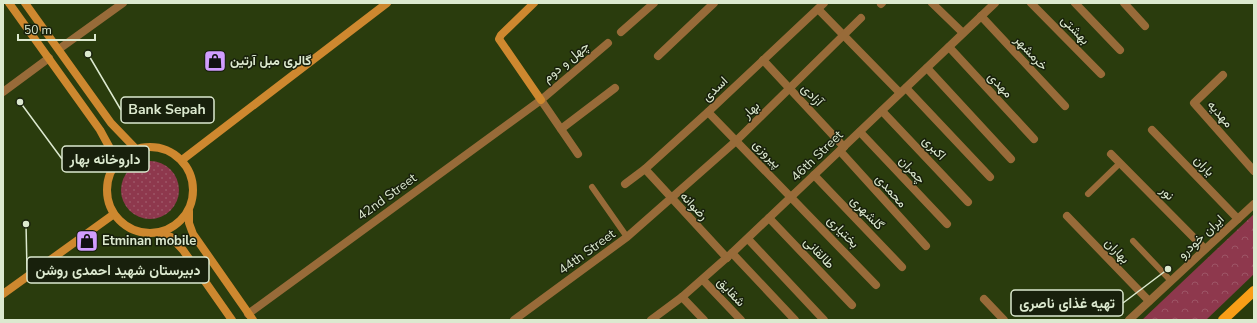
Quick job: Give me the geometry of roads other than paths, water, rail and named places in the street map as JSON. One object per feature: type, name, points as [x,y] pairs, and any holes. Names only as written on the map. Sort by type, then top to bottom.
[{"type":"main road","points":[[9,3],[100,130],[112,152],[116,164]]},
{"type":"main road","points":[[25,3],[111,123],[136,149]]},
{"type":"main road","points":[[182,160],[387,3]]},
{"type":"main road","points":[[534,3],[501,35],[499,39],[541,100]]},
{"type":"main road","points":[[189,211],[181,221],[170,229],[160,232],[145,233],[134,230],[124,224],[114,214],[108,202],[107,188],[109,175],[116,164],[124,156],[136,149],[157,147],[170,151],[182,160],[190,171],[193,184],[193,198],[189,211],[189,223],[193,234],[250,317]]},
{"type":"main road","points":[[3,294],[114,214]]},
{"type":"main road","points":[[160,232],[171,237],[183,250],[232,320]]},
{"type":"main road","points":[[1224,320],[1254,291]]},
{"type":"street","points":[[59,49],[123,3]]},
{"type":"street","points":[[621,32],[654,3]]},
{"type":"street","points":[[932,3],[963,34]]},
{"type":"street","name":"46th Street","points":[[651,320],[703,280],[730,256],[995,3]]},
{"type":"street","name":"بهشتی","points":[[1032,3],[1101,74]]},
{"type":"street","points":[[1075,3],[1120,50]]},
{"type":"street","points":[[1124,3],[1145,26]]},
{"type":"street","points":[[658,56],[712,4]]},
{"type":"street","name":"اسدی","points":[[625,184],[646,169],[821,6],[844,35],[903,90],[990,177]]},
{"type":"street","name":"خرمشهر","points":[[981,16],[1065,106]]},
{"type":"street","name":"بهار","points":[[671,198],[736,141],[790,90],[861,18]]},
{"type":"street","name":"چهل و دوم","points":[[541,100],[608,43]]},
{"type":"street","name":"مهدی","points":[[949,47],[1034,139]]},
{"type":"street","points":[[3,92],[49,58]]},
{"type":"street","name":"آزادی","points":[[763,60],[842,149]]},
{"type":"street","points":[[926,68],[1011,159]]},
{"type":"street","name":"مهدیه","points":[[1223,75],[1194,103],[1254,171]]},
{"type":"street","points":[[561,129],[615,88]]},
{"type":"street","points":[[541,100],[578,154]]},
{"type":"street","name":"42nd Street","points":[[250,317],[541,100]]},
{"type":"street","name":"اکبری","points":[[882,111],[968,202]]},
{"type":"street","name":"پیروزی","points":[[708,112],[792,196]]},
{"type":"street","name":"یاران","points":[[1152,130],[1238,219]]},
{"type":"street","name":"چمران","points":[[860,132],[947,224]]},
{"type":"street","name":"محمدی","points":[[842,149],[926,246]]},
{"type":"street","name":"نور","points":[[1111,154],[1205,250]]},
{"type":"street","name":"رضوانه","points":[[646,169],[671,198],[795,320]]},
{"type":"street","name":"گلشهری","points":[[814,175],[902,267]]},
{"type":"street","name":"بختیاری","points":[[792,196],[876,285]]},
{"type":"street","name":"44th Street","points":[[514,320],[627,237],[671,198]]},
{"type":"street","name":"ایران خودرو","points":[[1129,320],[1254,204]]},
{"type":"street","name":"بهاران","points":[[1067,216],[1149,302]]},
{"type":"street","name":"طالقانی","points":[[769,218],[852,305]]},
{"type":"street","points":[[748,239],[824,320]]},
{"type":"street","name":"شقایق","points":[[703,280],[742,320]]},
{"type":"street","points":[[682,297],[704,320]]},
{"type":"street","points":[[984,299],[1004,320]]},
{"type":"lane","points":[[1088,194],[1120,163]]},
{"type":"lane","points":[[592,187],[627,237]]},
{"type":"lane","points":[[1132,241],[1171,281]]},
{"type":"place","name":"Bank Sepah","points":[[88,54]]},
{"type":"place","name":"گالری مبل آرتین","points":[[215,61]]},
{"type":"place","name":"داروخانه بهار","points":[[20,102]]},
{"type":"place","name":"دبیرستان شهید احمدی روشن","points":[[26,224]]},
{"type":"place","name":"Etminan mobile","points":[[87,241]]},
{"type":"place","name":"تهیه غذای ناصری","points":[[1168,269]]}]
